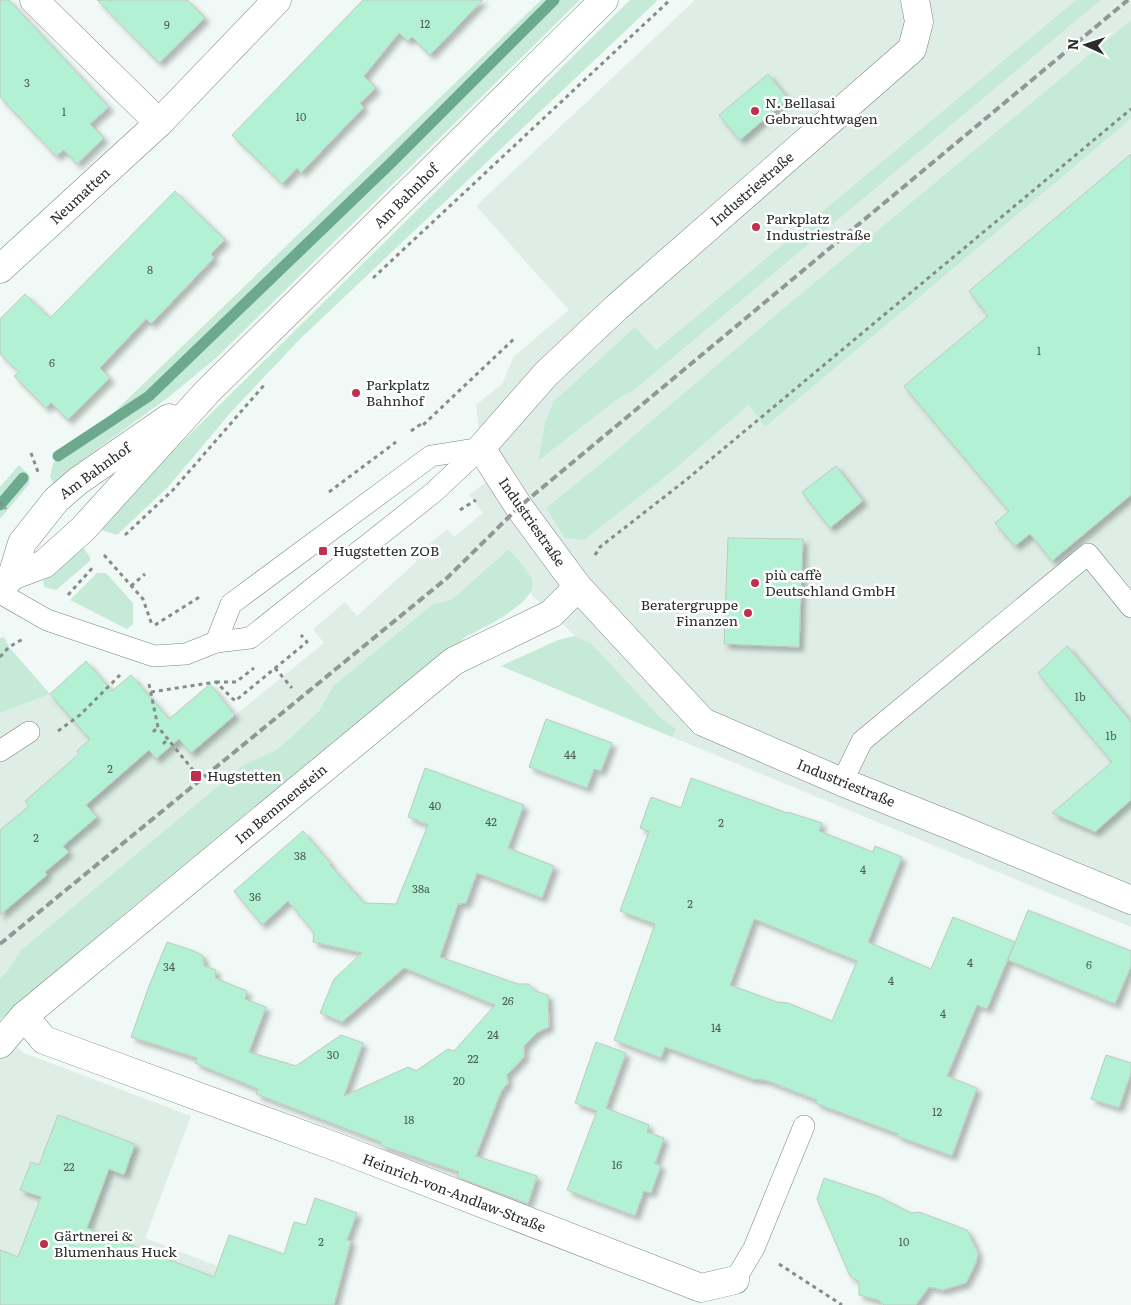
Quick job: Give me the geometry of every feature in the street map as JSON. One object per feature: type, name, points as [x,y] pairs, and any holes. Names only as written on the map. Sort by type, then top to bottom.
[{"type":"street","points":[[34,0],[159,123]]},
{"type":"street","name":"Neumatten","points":[[0,269],[159,123],[277,0]]},
{"type":"street","name":"Am Bahnhof","points":[[4,586],[44,564],[83,530],[207,392],[604,0]]},
{"type":"street","name":"Industriestraße","points":[[915,0],[919,22],[912,49],[617,307],[546,374],[481,448],[519,507],[578,587],[702,722],[842,782],[1131,900]]},
{"type":"street","name":"Am Bahnhof","points":[[4,586],[22,543],[56,500],[78,481],[207,392]]},
{"type":"street","name":"Im Bemmenstein","points":[[0,1044],[24,1016],[454,661],[550,614],[578,587]]},
{"type":"street","name":"Heinrich-von-Andlaw-Straße","points":[[24,1016],[44,1040],[330,1145],[701,1288],[735,1280]]},
{"type":"lane","points":[[216,642],[231,604],[431,456],[481,448]]},
{"type":"lane","points":[[4,586],[47,620],[154,656],[186,654],[216,642],[250,638],[434,492],[481,448]]},
{"type":"lane","points":[[842,782],[862,741],[1088,554],[1131,607]]},
{"type":"lane","points":[[0,751],[30,732]]},
{"type":"lane","name":"Heinrich-von-Andlaw-Straße","points":[[735,1280],[754,1248],[804,1126]]},
{"type":"path","points":[[366,284],[670,0]]},
{"type":"path","points":[[578,587],[600,547],[686,480],[1131,109]]},
{"type":"path","points":[[125,535],[173,490],[269,380]]},
{"type":"path","points":[[31,453],[40,477]]},
{"type":"path","points":[[0,502],[3,506]]},
{"type":"path","points":[[111,548],[104,555],[143,600],[153,627]]},
{"type":"path","points":[[131,586],[145,574]]},
{"type":"path","points":[[30,732],[54,735],[80,715],[119,677],[123,662],[151,621]]},
{"type":"path","points":[[151,692],[216,682],[235,701],[307,642],[299,633]]},
{"type":"path","points":[[0,657],[9,647]]},
{"type":"path","points":[[275,668],[292,688]]},
{"type":"path","points":[[148,676],[158,728],[193,770]]},
{"type":"path","points":[[153,732],[158,728]]},
{"type":"path","points":[[163,744],[168,739]]},
{"type":"path","points":[[754,1248],[842,1305]]},
{"type":"shaded area","points":[[695,0],[1076,0],[656,350],[635,328],[553,402],[545,422],[538,461],[619,398],[633,391],[1101,0],[1131,0],[1131,20],[546,508],[584,540],[670,473],[749,405],[765,427],[1131,119],[1131,927],[672,737],[675,729],[662,719],[591,643],[575,636],[530,593],[533,583],[509,549],[451,600],[433,604],[333,686],[319,711],[278,749],[242,766],[21,950],[7,972],[0,978],[0,713],[50,694],[86,661],[112,691],[131,675],[148,695],[111,727],[165,722],[210,684],[235,715],[324,643],[313,629],[345,602],[357,616],[417,561],[415,556],[447,529],[454,537],[483,513],[469,495],[498,473],[481,448],[476,405],[502,384],[514,356],[569,310],[476,206]]},
{"type":"shaded area","points":[[0,1030],[24,1053],[191,1116],[145,1238],[318,1305],[0,1305]]},
{"type":"green space","points":[[541,0],[580,0],[217,357],[170,396],[77,464],[55,485],[50,477],[53,463],[60,457],[57,454],[108,418]]},
{"type":"green space","points":[[630,0],[658,0],[300,339],[232,411],[168,487],[117,535],[101,530],[97,526]]},
{"type":"green space","points":[[1076,0],[1101,0],[633,391],[619,398],[538,461],[545,422],[553,402],[635,327],[656,350]]},
{"type":"green space","points":[[1131,20],[1131,119],[765,427],[749,405],[670,473],[584,540],[565,538],[546,508]]},
{"type":"green space","points":[[19,465],[30,476],[29,484],[0,519],[0,487]]},
{"type":"green space","points":[[80,543],[90,557],[90,561],[56,590],[44,587],[43,581]]},
{"type":"green space","points":[[509,549],[532,580],[531,592],[525,600],[506,615],[467,636],[129,910],[0,1020],[0,978],[7,972],[21,950],[242,766],[278,749],[319,711],[333,686],[433,604],[451,600]]},
{"type":"green space","points":[[97,573],[106,573],[133,603],[133,624],[127,629],[70,600]]},
{"type":"green space","points":[[575,636],[591,643],[662,719],[676,729],[672,737],[501,666],[558,640]]},
{"type":"green space","points":[[4,637],[9,647],[50,694],[0,713],[0,638]]},
{"type":"building","points":[[0,0],[9,0],[109,107],[90,124],[104,138],[77,164],[64,150],[56,156],[0,97]]},
{"type":"building","points":[[97,0],[187,0],[205,18],[159,63]]},
{"type":"building","points":[[363,0],[483,0],[430,55],[412,37],[407,41],[399,33],[364,76],[376,88],[360,103],[364,107],[301,173],[297,168],[282,184],[232,135]]},
{"type":"building","points":[[768,74],[788,99],[740,140],[719,115]]},
{"type":"building","points":[[1131,154],[1131,495],[1052,561],[1030,534],[1015,546],[995,523],[1009,511],[904,386],[988,316],[969,291]]},
{"type":"building","points":[[175,191],[225,240],[211,254],[214,258],[151,324],[146,319],[100,368],[110,378],[68,420],[51,403],[46,408],[14,376],[19,372],[0,354],[0,319],[25,294],[50,318]]},
{"type":"building","points":[[836,466],[863,501],[830,528],[802,492]]},
{"type":"building","points":[[728,538],[803,539],[799,647],[724,644]]},
{"type":"building","points":[[1067,646],[1131,722],[1131,800],[1095,832],[1052,813],[1112,762],[1038,673]]},
{"type":"building","points":[[86,661],[112,691],[131,675],[169,719],[210,684],[235,715],[191,753],[179,739],[156,759],[149,750],[86,805],[97,817],[63,846],[69,852],[45,872],[47,875],[0,915],[0,830],[29,806],[25,801],[79,754],[77,751],[90,739],[50,694]]},
{"type":"building","points":[[546,719],[612,743],[601,771],[594,769],[587,788],[529,767]]},
{"type":"building","points":[[425,768],[524,805],[508,848],[554,866],[542,898],[477,873],[466,903],[458,904],[440,957],[518,984],[529,984],[535,991],[548,995],[549,1027],[538,1032],[524,1046],[524,1057],[507,1075],[508,1083],[501,1092],[476,1156],[537,1176],[528,1204],[457,1177],[459,1172],[380,1145],[381,1142],[256,1094],[258,1089],[195,1063],[197,1058],[131,1037],[167,942],[203,956],[204,966],[216,970],[215,978],[247,991],[245,999],[266,1007],[249,1052],[296,1066],[341,1035],[363,1043],[344,1096],[408,1067],[416,1071],[448,1049],[454,1051],[495,1005],[404,968],[342,1022],[320,1013],[334,979],[362,953],[313,942],[314,933],[288,901],[262,925],[234,891],[303,831],[364,903],[396,904],[428,825],[408,817]]},
{"type":"building","points":[[691,778],[787,813],[822,823],[819,831],[873,852],[875,846],[902,857],[868,942],[931,969],[953,917],[1015,942],[987,1009],[977,1005],[947,1076],[977,1088],[952,1156],[815,1103],[817,1100],[765,1080],[752,1079],[665,1047],[661,1058],[614,1040],[655,924],[620,911],[649,831],[640,828],[651,797],[681,808]],"holes":[[[754,919],[857,961],[832,1021],[788,1003],[777,1002],[730,985]]]},
{"type":"building","points":[[1028,910],[1131,951],[1131,966],[1115,1004],[1008,960]]},
{"type":"building","points":[[596,1042],[626,1053],[606,1108],[649,1125],[647,1132],[664,1138],[655,1164],[661,1165],[651,1193],[644,1191],[635,1216],[567,1190],[597,1111],[575,1103]]},
{"type":"building","points":[[1106,1055],[1131,1063],[1131,1073],[1119,1108],[1091,1099]]},
{"type":"building","points":[[58,1115],[135,1144],[124,1175],[109,1169],[87,1228],[214,1277],[229,1235],[284,1254],[294,1222],[306,1225],[315,1198],[357,1213],[347,1240],[351,1241],[334,1305],[0,1305],[0,1250],[18,1257],[41,1197],[20,1190],[31,1162],[39,1165]]},
{"type":"building","points":[[824,1178],[880,1197],[911,1213],[919,1212],[967,1230],[978,1253],[976,1263],[966,1283],[943,1290],[929,1287],[916,1305],[884,1305],[878,1300],[859,1295],[859,1282],[850,1276],[817,1199]]},
{"type":"waterway","points":[[58,456],[149,396],[393,161],[554,0]]},
{"type":"waterway","points":[[0,505],[23,478]]},
{"type":"railway","points":[[0,944],[447,578],[519,507],[1128,0]]},
{"type":"place","name":"N. Bellasai Gebrauchtwagen","points":[[755,111]]},
{"type":"place","name":"Parkplatz Industriestraße","points":[[756,227]]},
{"type":"place","name":"Parkplatz Bahnhof","points":[[356,393]]},
{"type":"place","name":"Hugstetten ZOB","points":[[323,551]]},
{"type":"place","name":"più caffè Deutschland GmbH","points":[[755,583]]},
{"type":"place","name":"Beratergruppe Finanzen","points":[[748,613]]},
{"type":"place","name":"Hugstetten","points":[[196,776]]},
{"type":"place","name":"Gärtnerei & Blumenhaus Huck","points":[[44,1244]]}]
